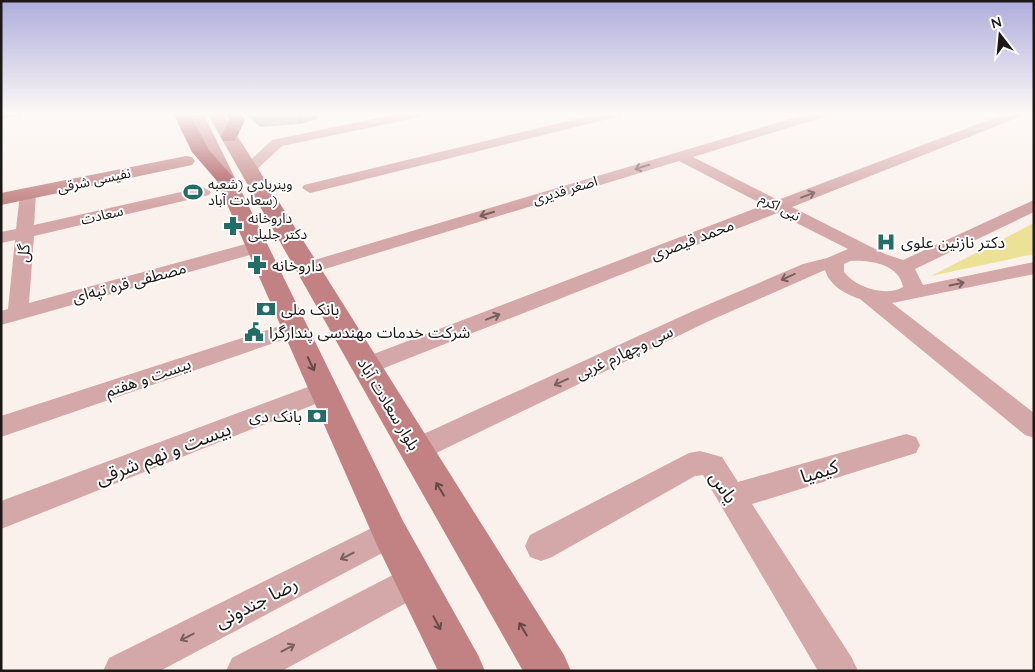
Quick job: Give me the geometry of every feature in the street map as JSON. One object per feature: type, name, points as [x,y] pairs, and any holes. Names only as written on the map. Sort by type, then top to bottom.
[{"type":"highway","points":[[197,144],[201,152],[225,179]]},
{"type":"main road","points":[[209,144],[225,179]]},
{"type":"main road","name":"بلوار سعادت آباد","points":[[226,144],[225,179],[390,533],[462,671]]},
{"type":"main road","name":"نفیسی شرقی","points":[[1,199],[186,160]]},
{"type":"main road","name":"بلوار سعادت آباد","points":[[225,179],[308,268],[543,669]]},
{"type":"street","points":[[225,179],[275,144]]},
{"type":"street","points":[[310,188],[488,144]]},
{"type":"street","name":"اصغر قدیری","points":[[308,268],[719,144]]},
{"type":"street","name":"محمد قیصری","points":[[366,366],[937,144]]},
{"type":"street","name":"نبی اکرم","points":[[680,156],[879,258]]},
{"type":"street","name":"سعادت","points":[[1,238],[225,179]]},
{"type":"street","name":"گل","points":[[10,316],[25,233],[28,194]]},
{"type":"street","points":[[901,268],[1034,205]]},
{"type":"street","name":"مصطفی قره تپه‌ای","points":[[10,316],[257,247]]},
{"type":"street","name":"سی وچهارم غربی","points":[[416,450],[701,316],[810,268],[855,254],[879,258]]},
{"type":"street","points":[[879,258],[901,268],[914,282],[914,289],[909,294]]},
{"type":"street","points":[[834,262],[832,268],[840,281],[867,294],[1034,428]]},
{"type":"street","points":[[867,294],[887,298],[1034,268]]},
{"type":"street","name":"بیست و هفتم","points":[[1,427],[295,328]]},
{"type":"street","name":"بیست و نهم شرقی","points":[[1,515],[324,390]]},
{"type":"street","name":"کیمیا","points":[[732,497],[906,445]]},
{"type":"street","name":"یاس","points":[[541,546],[689,465],[700,463],[712,466],[839,671]]},
{"type":"street","name":"رضا جندونی","points":[[122,671],[390,533]]},
{"type":"street","points":[[245,671],[414,580]]},
{"type":"shaded area","points":[[1034,223],[1034,254],[931,276]]},
{"type":"place","name":"وینربادی (شعبه سعادت آباد)","points":[[193,192]]},
{"type":"place","name":"داروخانه دکتر جلیلی","points":[[233,226]]},
{"type":"place","name":"دکتر نازنین علوی","points":[[886,242]]},
{"type":"place","name":"داروخانه","points":[[257,265]]},
{"type":"place","name":"بانک ملی","points":[[266,309]]},
{"type":"place","name":"شرکت خدمات مهندسى پندارگرا","points":[[254,332]]},
{"type":"place","name":"بانک دی","points":[[317,416]]}]
